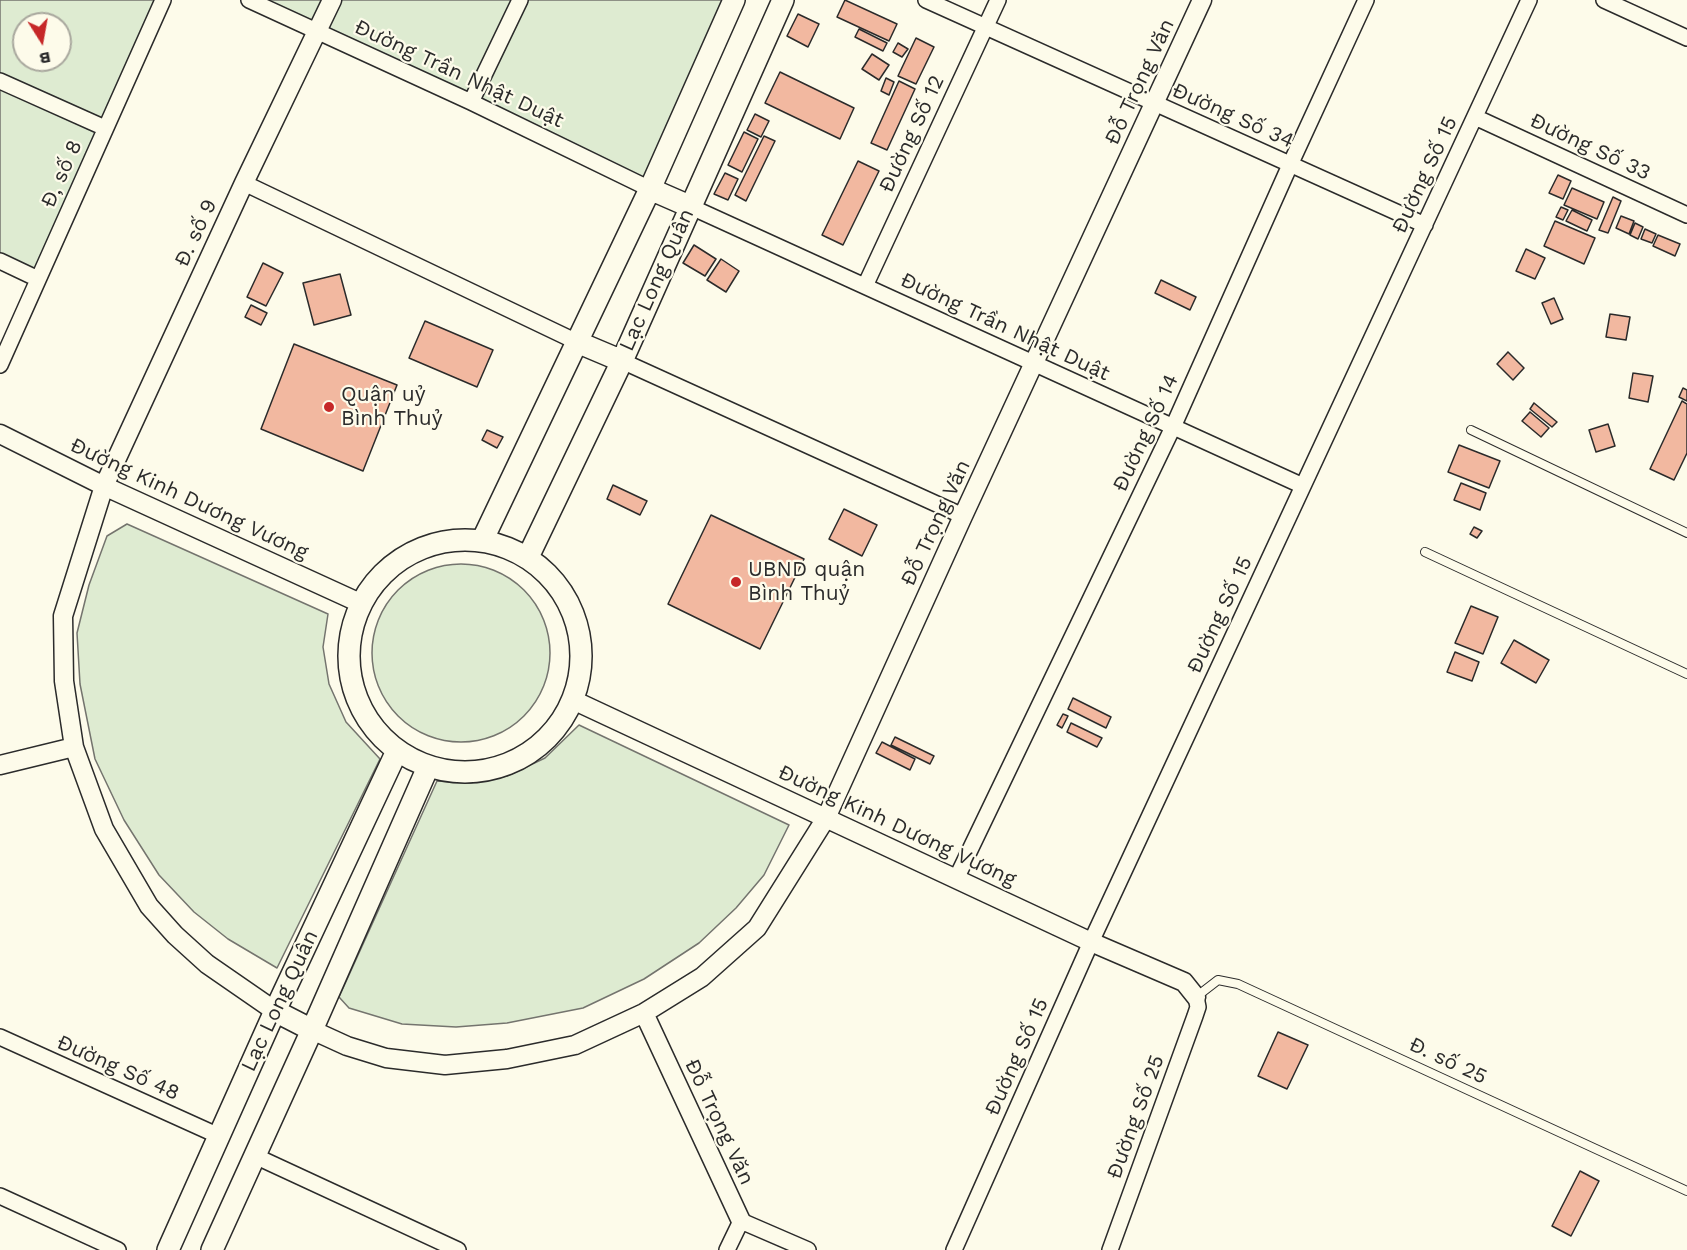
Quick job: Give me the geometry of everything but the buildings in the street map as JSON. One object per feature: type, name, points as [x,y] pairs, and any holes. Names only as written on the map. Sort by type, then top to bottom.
[{"type":"main road","name":"Lạc Long Quân","points":[[482,541],[650,189],[734,0]]},
{"type":"main road","name":"Lạc Long Quân","points":[[528,557],[622,361],[689,206],[783,0]]},
{"type":"main road","points":[[650,189],[689,206]]},
{"type":"main road","points":[[577,342],[622,361]]},
{"type":"main road","points":[[446,541],[482,541],[506,547],[528,557],[553,578],[571,605],[580,636],[581,669],[573,700],[555,730],[529,753],[519,758],[497,768],[463,773],[428,767],[396,753],[377,736],[365,718],[350,681],[348,642],[360,603],[381,574],[411,552],[446,541]]},
{"type":"main road","name":"Lạc Long Quân","points":[[168,1250],[275,1011],[396,753]]},
{"type":"main road","name":"Lạc Long Quân","points":[[212,1250],[428,767]]},
{"type":"main road","points":[[275,1011],[312,1030]]},
{"type":"street","name":"Đ, số 8","points":[[0,365],[163,0]]},
{"type":"street","name":"Đường Trần Nhật Duật","points":[[249,0],[471,102],[650,189]]},
{"type":"street","name":"Đ. số 9","points":[[275,1011],[207,964],[175,935],[149,906],[104,829],[74,747],[64,681],[63,616],[104,486],[244,183],[332,0]]},
{"type":"street","points":[[471,102],[520,0]]},
{"type":"street","name":"Đường Số 34","points":[[926,0],[1425,225]]},
{"type":"street","name":"Đường Số 12","points":[[865,286],[998,0]]},
{"type":"street","name":"Đỗ Trọng Văn","points":[[312,1030],[347,1046],[386,1058],[445,1065],[507,1059],[575,1045],[644,1013],[702,977],[757,928],[826,818],[1202,0]]},
{"type":"street","name":"Đường Số 14","points":[[956,879],[1173,427],[1366,0]]},
{"type":"street","name":"Đường Số 15","points":[[954,1250],[1091,942],[1529,0]]},
{"type":"street","points":[[1604,0],[1687,38]]},
{"type":"street","points":[[0,81],[105,128]]},
{"type":"street","name":"Đường Số 33","points":[[1475,117],[1687,215]]},
{"type":"street","points":[[244,183],[577,342]]},
{"type":"street","name":"Đường Trần Nhật Duật","points":[[689,206],[1304,486]]},
{"type":"street","points":[[0,261],[38,279]]},
{"type":"street","points":[[622,361],[963,516]]},
{"type":"street","name":"Đường Kinh Dương Vương","points":[[0,434],[104,486],[360,603]]},
{"type":"street","name":"Đường Kinh Dương Vương","points":[[573,700],[1091,942],[1184,982],[1197,997]]},
{"type":"street","points":[[0,765],[74,747]]},
{"type":"street","name":"Đường Số 25","points":[[1110,1250],[1195,1016],[1198,1007],[1197,997]]},
{"type":"street","name":"Đỗ Trọng Văn","points":[[644,1013],[741,1221]]},
{"type":"street","name":"Đường Số 48","points":[[0,1037],[219,1136]]},
{"type":"street","points":[[255,1156],[458,1250]]},
{"type":"street","points":[[0,1196],[118,1250]]},
{"type":"street","points":[[727,1250],[741,1221],[808,1250]]},
{"type":"lane","points":[[1471,430],[1687,533]]},
{"type":"lane","points":[[1425,552],[1687,674]]},
{"type":"lane","name":"Đ. số 25","points":[[1197,997],[1218,980],[1233,982],[1687,1191]]},
{"type":"green space","points":[[0,0],[163,0],[35,271],[0,255]]},
{"type":"green space","points":[[249,0],[734,0],[650,189]]},
{"type":"green space","points":[[127,524],[328,614],[323,647],[329,684],[346,722],[380,759],[277,968],[228,939],[194,912],[159,875],[124,820],[95,759],[80,684],[77,633],[89,585],[107,536]]},
{"type":"green space","points":[[461,564],[495,571],[524,590],[543,619],[550,653],[543,687],[524,716],[495,735],[461,742],[427,735],[398,716],[379,687],[372,653],[379,619],[398,590],[427,571]]},
{"type":"green space","points":[[579,725],[789,825],[764,875],[736,908],[699,943],[644,979],[583,1008],[507,1023],[456,1027],[402,1024],[349,1008],[339,997],[437,781],[470,783],[507,776],[545,758]]},
{"type":"place","name":"Quận uỷ Bình Thuỷ","points":[[329,407]]},
{"type":"place","name":"UBND quận Bình Thuỷ","points":[[736,582]]}]
